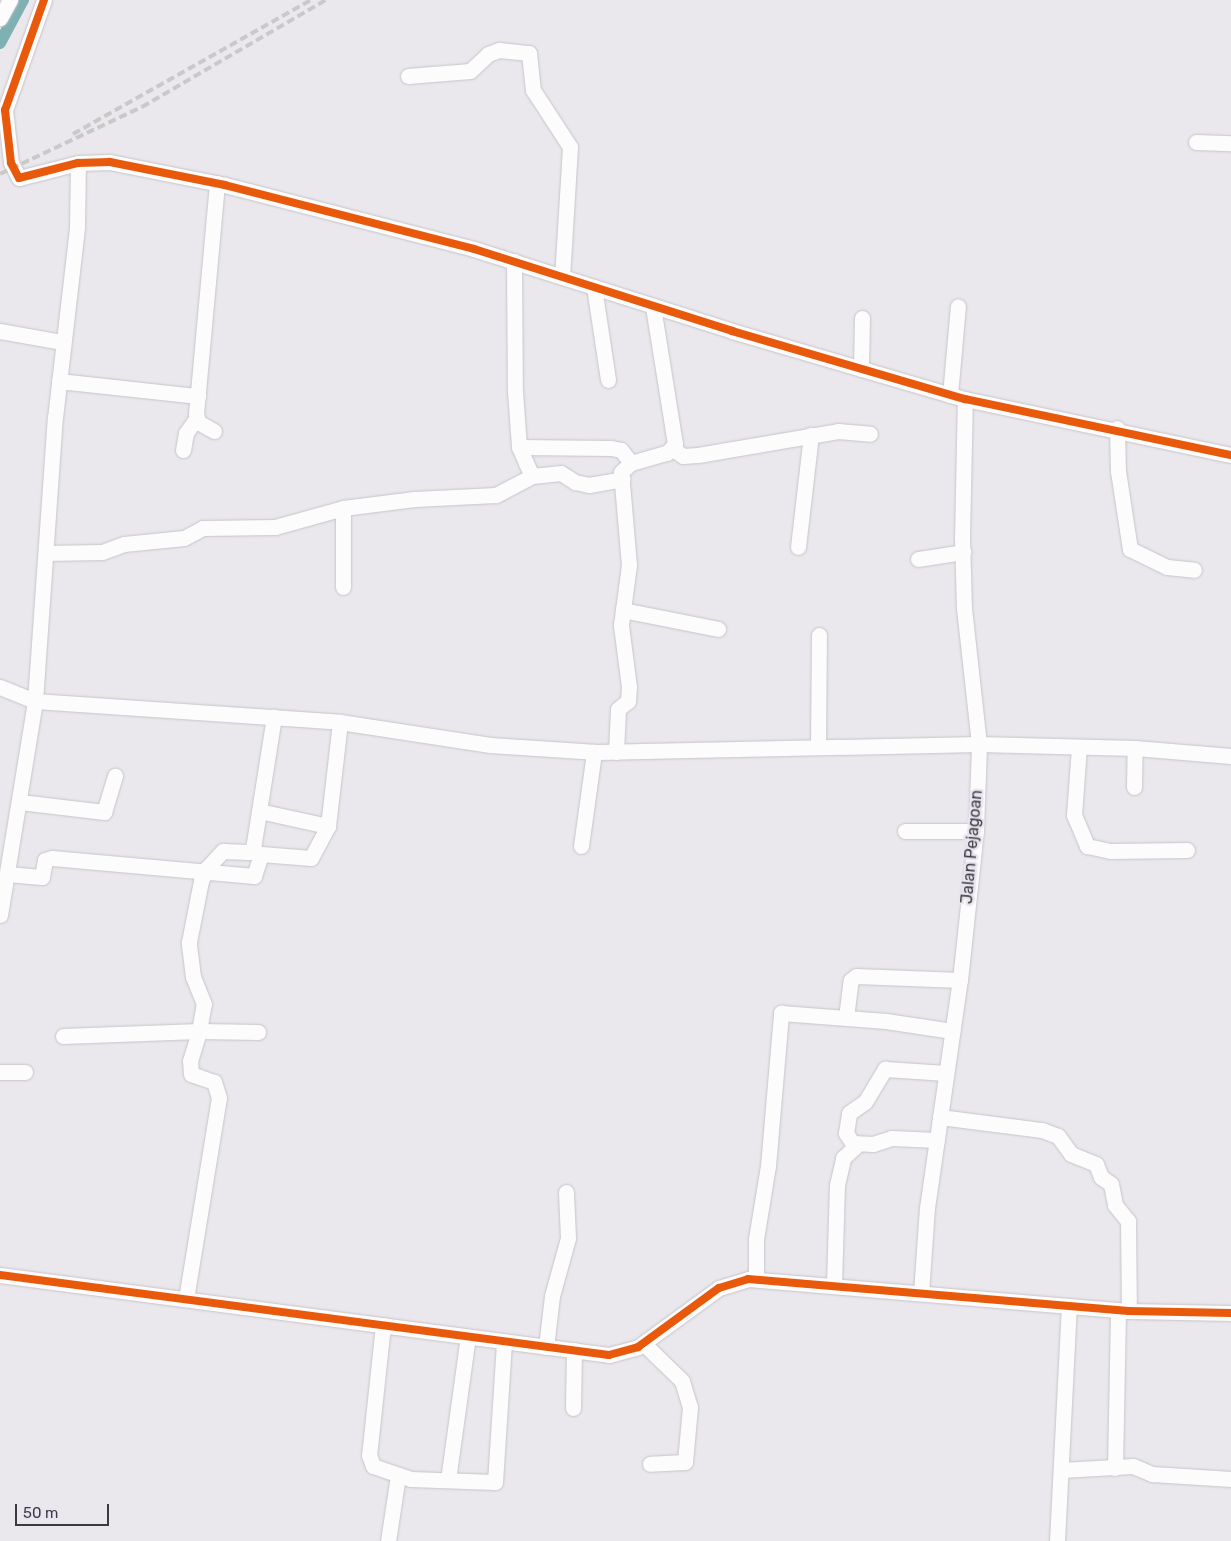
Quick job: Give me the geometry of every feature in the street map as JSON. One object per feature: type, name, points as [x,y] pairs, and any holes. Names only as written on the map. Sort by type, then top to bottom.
[{"type":"street","points":[[0,18],[10,0]]},
{"type":"street","points":[[44,0],[2,109],[15,176],[29,178],[78,163],[110,162],[217,183],[514,261],[653,306],[950,395],[1117,428],[1231,454]]},
{"type":"street","points":[[408,76],[470,71],[488,54],[499,50],[529,53],[533,90],[570,147],[562,277]]},
{"type":"street","points":[[1196,142],[1231,143]]},
{"type":"street","points":[[0,915],[4,881],[20,802],[35,701],[58,381],[77,227],[78,163]]},
{"type":"street","points":[[182,450],[186,432],[197,417],[217,183]]},
{"type":"street","points":[[514,261],[518,447],[532,476]]},
{"type":"street","points":[[594,287],[608,380]]},
{"type":"street","points":[[653,306],[674,433],[673,449]]},
{"type":"street","points":[[950,395],[958,306]]},
{"type":"street","points":[[861,369],[862,318]]},
{"type":"street","points":[[0,331],[62,342]]},
{"type":"street","points":[[58,381],[198,396]]},
{"type":"street","name":"Jalan Pejagoan","points":[[921,1293],[937,1140],[960,980],[976,831],[979,744],[964,609],[965,399]]},
{"type":"street","points":[[197,417],[214,431]]},
{"type":"street","points":[[1117,428],[1118,471],[1130,549],[1168,567],[1194,570]]},
{"type":"street","points":[[673,449],[683,456],[717,453],[838,431],[870,434]]},
{"type":"street","points":[[798,547],[811,435]]},
{"type":"street","points":[[518,447],[611,448],[621,450],[631,463]]},
{"type":"street","points":[[616,752],[618,709],[629,698],[622,646],[629,538],[621,472],[631,463],[673,449]]},
{"type":"street","points":[[46,553],[91,553],[124,544],[169,541],[200,529],[275,527],[343,508],[414,499],[496,496],[532,476],[561,473],[575,482],[589,485],[622,479]]},
{"type":"street","points":[[343,508],[343,587]]},
{"type":"street","points":[[918,559],[963,552]]},
{"type":"street","points":[[623,610],[718,629]]},
{"type":"street","points":[[818,747],[819,635]]},
{"type":"street","points":[[0,688],[35,701],[340,722],[490,744],[594,752],[979,744],[1135,748],[1231,756]]},
{"type":"street","points":[[186,1299],[219,1098],[214,1082],[191,1074],[189,1067],[200,1031],[204,1004],[193,977],[189,942],[203,873],[223,851],[252,851],[274,717]]},
{"type":"street","points":[[4,881],[42,877],[45,860],[50,858],[254,876],[262,854],[311,858],[328,826],[340,722]]},
{"type":"street","points":[[1079,747],[1074,814],[1087,846],[1110,851],[1187,850]]},
{"type":"street","points":[[1134,787],[1135,748]]},
{"type":"street","points":[[581,846],[594,752]]},
{"type":"street","points":[[20,802],[104,812],[114,776]]},
{"type":"street","points":[[259,811],[328,826]]},
{"type":"street","points":[[905,831],[976,831]]},
{"type":"street","points":[[846,1018],[852,980],[856,976],[960,980]]},
{"type":"street","points":[[756,1279],[779,1017],[783,1012],[952,1031]]},
{"type":"street","points":[[64,1036],[200,1031],[258,1032]]},
{"type":"street","points":[[834,1285],[837,1185],[843,1158],[853,1151],[854,1144],[846,1133],[849,1113],[865,1102],[885,1069],[946,1073]]},
{"type":"street","points":[[0,1072],[25,1072]]},
{"type":"street","points":[[940,1117],[1042,1130],[1058,1136],[1070,1154],[1096,1164],[1101,1178],[1111,1184],[1115,1205],[1128,1221],[1115,1468]]},
{"type":"street","points":[[854,1144],[873,1144],[891,1138],[937,1140]]},
{"type":"street","points":[[546,1347],[552,1296],[568,1238],[566,1192]]},
{"type":"street","points":[[0,1275],[609,1355],[624,1353],[644,1344],[719,1288],[756,1279],[1124,1310],[1231,1313]]},
{"type":"street","points":[[1057,1541],[1069,1306]]},
{"type":"street","points":[[383,1325],[368,1455],[373,1466],[398,1476],[495,1482],[504,1341]]},
{"type":"street","points":[[448,1480],[468,1336]]},
{"type":"street","points":[[644,1344],[682,1381],[690,1407],[685,1462],[650,1464]]},
{"type":"street","points":[[573,1408],[574,1350]]},
{"type":"street","points":[[1061,1470],[1132,1466],[1152,1474],[1231,1479]]},
{"type":"street","points":[[388,1541],[398,1476]]},
{"type":"waterway","points":[[0,43],[23,0]]},
{"type":"railway","points":[[73,134],[311,0]]},
{"type":"railway","points":[[0,174],[142,107],[326,0]]},
{"type":"cycle path","points":[[44,0],[5,110],[11,163],[19,178],[78,163],[110,162],[225,185],[474,249],[732,331],[965,399],[1231,455]]},
{"type":"cycle path","points":[[0,1275],[609,1355],[638,1347],[719,1288],[748,1279],[1129,1311],[1231,1313]]}]
